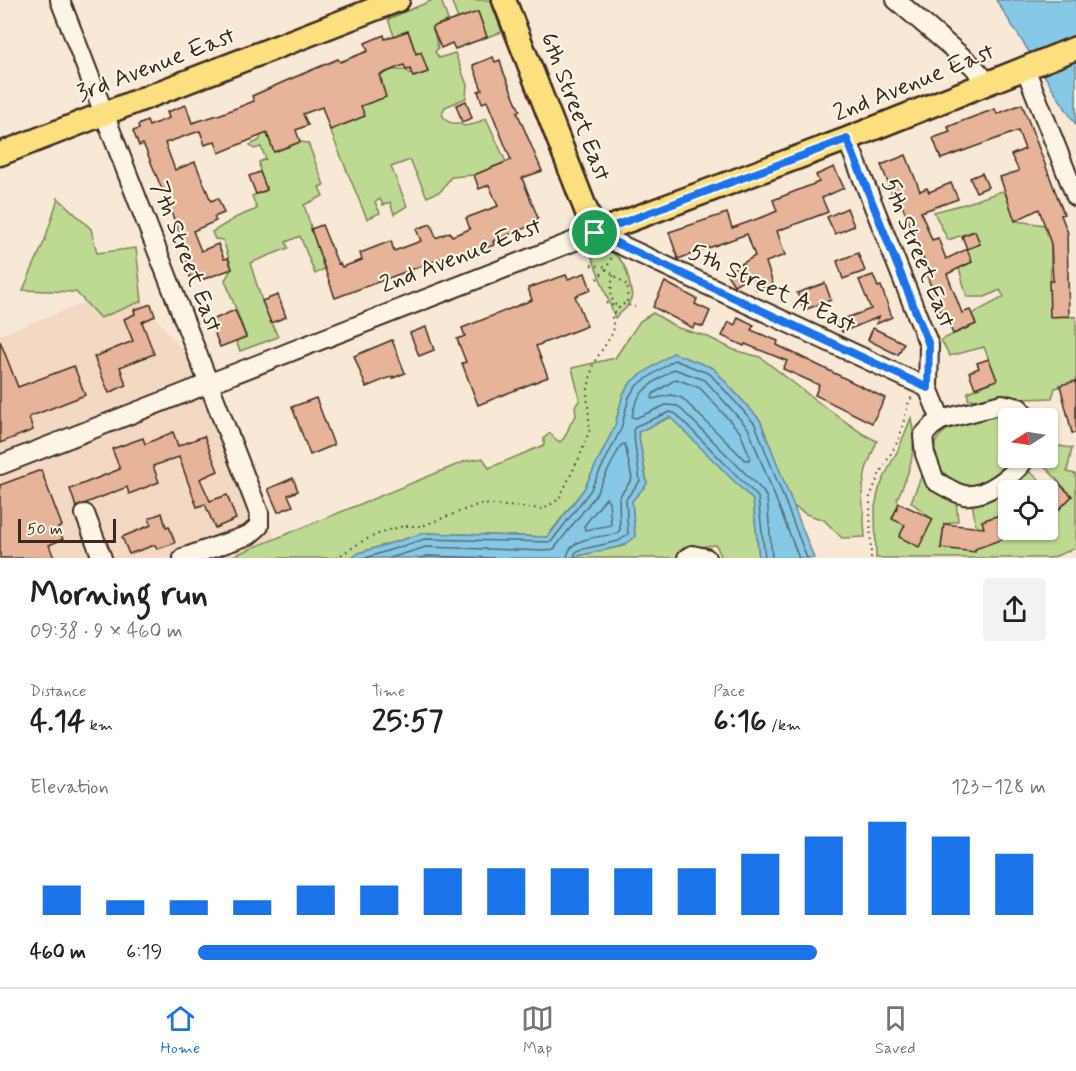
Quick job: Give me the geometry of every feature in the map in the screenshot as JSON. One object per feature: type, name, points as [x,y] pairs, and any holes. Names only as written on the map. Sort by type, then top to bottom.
[{"type":"main road","name":"3rd Avenue East","points":[[0,154],[398,0]]},
{"type":"main road","name":"6th Street East","points":[[504,0],[605,238]]},
{"type":"main road","name":"2nd Avenue East","points":[[605,238],[1076,48]]},
{"type":"street","name":"7th Street East","points":[[60,0],[260,513],[259,526],[254,531],[217,552]]},
{"type":"street","points":[[896,0],[973,66],[987,82]]},
{"type":"street","points":[[1025,68],[1076,197]]},
{"type":"street","name":"5th Street East","points":[[847,139],[929,345],[928,388]]},
{"type":"street","name":"2nd Avenue East","points":[[0,465],[209,383],[605,238]]},
{"type":"street","name":"5th Street A East","points":[[605,238],[928,388]]},
{"type":"street","points":[[928,388],[941,420]]},
{"type":"street","points":[[1018,468],[1010,477],[986,491],[965,495],[934,481],[925,454],[923,436],[941,420],[1002,404],[1019,408]]},
{"type":"street","points":[[85,514],[102,558]]},
{"type":"street","points":[[183,558],[217,552]]},
{"type":"street","points":[[687,558],[692,555],[706,558]]},
{"type":"path","points":[[597,279],[607,268],[605,238]]},
{"type":"path","points":[[336,558],[363,541],[386,531],[404,526],[422,526],[480,504],[544,509],[559,498],[580,456],[590,429],[587,394],[593,364],[611,336],[614,328],[612,318],[616,310],[627,301],[628,286],[607,268],[591,265]]},
{"type":"path","points":[[614,275],[610,285],[615,306]]},
{"type":"path","points":[[606,303],[620,308]]},
{"type":"path","points":[[624,304],[635,307]]},
{"type":"path","points":[[871,558],[870,497],[899,439],[909,401],[915,394],[928,388]]},
{"type":"shaded area","points":[[142,301],[209,383],[275,538],[228,558],[0,558],[0,335],[86,302],[100,318]]},
{"type":"green space","points":[[433,0],[441,0],[448,20],[433,27],[438,49],[435,51],[439,58],[455,53],[467,85],[466,98],[445,107],[442,114],[449,122],[464,126],[475,124],[486,118],[506,162],[474,175],[451,177],[441,191],[427,197],[410,160],[391,167],[407,206],[394,214],[390,202],[383,205],[380,199],[375,202],[380,213],[367,219],[330,130],[353,121],[360,103],[385,97],[381,75],[392,70],[406,70],[414,77],[428,72],[420,52],[416,54],[408,31],[394,36],[388,19]]},
{"type":"green space","points":[[451,0],[490,0],[502,32],[487,37],[478,12],[458,19]]},
{"type":"green space","points":[[266,132],[274,152],[300,142],[308,143],[324,185],[319,187],[323,196],[304,205],[324,269],[315,274],[300,236],[286,242],[288,248],[250,263],[262,301],[278,337],[240,351],[236,341],[246,336],[225,280],[232,268],[223,240],[215,239],[212,232],[237,217],[257,209],[252,196],[267,190],[259,162],[266,159],[261,147],[254,149],[250,145],[260,140],[261,134]]},
{"type":"green space","points":[[1002,191],[1006,195],[1016,221],[1045,225],[1051,241],[1050,316],[1076,317],[1076,383],[1055,388],[1052,398],[968,399],[968,392],[997,380],[984,347],[950,356],[941,340],[976,324],[972,314],[1004,297],[1000,290],[985,297],[967,297],[959,268],[972,262],[967,249],[980,244],[974,231],[948,240],[934,212]]},
{"type":"green space","points":[[58,198],[91,229],[97,253],[136,248],[142,301],[100,318],[76,292],[23,290],[45,240]]},
{"type":"green space","points":[[608,251],[623,264],[632,297],[626,308],[615,318],[592,257]]},
{"type":"green space","points":[[653,313],[678,328],[706,336],[734,350],[760,357],[818,402],[863,434],[877,441],[866,469],[862,493],[865,537],[842,538],[824,520],[806,514],[793,506],[760,420],[713,369],[673,353],[632,381],[623,394],[615,426],[584,489],[547,537],[424,533],[359,553],[352,558],[228,558],[466,461],[483,458],[489,468],[544,445],[544,438],[550,433],[560,442],[576,416],[575,406],[580,400],[572,368],[615,358],[640,321]]},
{"type":"green space","points":[[998,414],[998,468],[1005,468],[988,482],[964,489],[953,482],[938,465],[934,456],[934,447],[938,438],[946,431],[959,424]]},
{"type":"green space","points":[[671,417],[753,500],[759,558],[722,558],[716,545],[691,549],[677,558],[569,558],[622,546],[635,537],[632,501],[647,483],[638,432]]},
{"type":"green space","points":[[911,418],[914,440],[912,460],[892,518],[905,525],[900,537],[919,546],[932,519],[911,502],[922,475],[940,494],[956,501],[958,521],[944,524],[941,548],[975,551],[977,533],[972,502],[998,497],[998,515],[982,521],[990,543],[999,540],[1058,540],[1058,511],[1072,496],[1046,468],[1058,468],[1058,446],[1072,448],[1067,472],[1076,474],[1076,548],[1051,558],[876,558],[875,507],[879,489]]},
{"type":"green space","points":[[1030,472],[1040,480],[1020,480]]},
{"type":"water","points":[[996,0],[1076,0],[1076,125]]},
{"type":"water","points":[[673,353],[713,368],[760,420],[814,558],[759,558],[753,500],[670,417],[638,432],[647,484],[632,501],[635,537],[622,546],[569,558],[352,558],[359,553],[424,533],[548,537],[584,489],[615,426],[623,394],[632,381]]},
{"type":"building","points":[[478,12],[487,37],[455,49],[452,43],[441,48],[432,27]]},
{"type":"building","points":[[408,31],[416,54],[421,52],[428,72],[413,77],[410,69],[406,70],[404,65],[379,75],[386,97],[361,106],[365,116],[330,130],[322,107],[303,114],[308,125],[296,130],[300,142],[274,152],[267,133],[219,153],[215,141],[205,145],[200,131],[165,143],[175,170],[195,162],[211,201],[218,198],[224,213],[214,217],[216,221],[193,231],[201,251],[218,244],[224,259],[228,258],[232,269],[204,279],[201,273],[190,277],[185,262],[190,260],[178,229],[146,150],[143,144],[139,146],[133,131],[139,129],[138,125],[147,121],[149,126],[169,118],[167,112],[186,105],[192,123],[221,114],[254,101],[252,96],[288,80],[338,59],[340,62],[368,51],[365,43],[384,35],[385,39]]},
{"type":"building","points":[[493,57],[495,62],[500,60],[520,111],[517,112],[542,171],[522,178],[538,218],[535,224],[493,241],[494,245],[478,251],[450,261],[448,256],[335,298],[311,229],[322,225],[338,264],[340,263],[342,267],[362,260],[360,253],[391,241],[394,251],[421,241],[416,229],[431,224],[436,238],[450,232],[452,236],[470,229],[466,218],[498,206],[489,185],[479,189],[474,175],[511,160],[487,101],[482,103],[478,91],[482,90],[473,65]]},
{"type":"building","points":[[466,101],[472,118],[462,122],[456,105]]},
{"type":"building","points":[[1022,104],[1064,214],[1061,215],[1068,233],[1069,316],[1050,317],[1049,281],[1053,281],[1051,244],[1039,209],[1015,221],[1000,177],[1019,171],[1011,155],[1025,149],[1018,131],[941,159],[933,138],[950,132],[948,127],[965,120],[995,109],[997,114]]},
{"type":"building","points":[[906,155],[920,191],[927,188],[929,192],[951,183],[958,199],[921,212],[932,240],[938,238],[946,259],[967,249],[972,262],[947,274],[962,313],[970,310],[976,324],[953,334],[943,310],[938,312],[931,294],[934,293],[925,272],[928,271],[899,197],[894,198],[881,165]]},
{"type":"building","points":[[834,167],[844,188],[822,198],[828,212],[777,231],[785,255],[766,262],[773,284],[756,289],[752,275],[734,285],[726,273],[755,256],[747,234],[678,259],[669,232],[727,213],[732,228],[768,215],[777,211],[773,200],[819,182],[816,175]]},
{"type":"building","points":[[260,172],[267,190],[256,194],[249,176]]},
{"type":"building","points":[[982,173],[988,187],[976,192],[970,178]]},
{"type":"building","points":[[847,208],[854,226],[835,234],[827,217]]},
{"type":"building","points":[[975,231],[980,244],[967,249],[962,236]]},
{"type":"building","points":[[858,253],[865,271],[843,279],[837,261]]},
{"type":"building","points":[[585,273],[591,290],[575,296],[587,326],[536,346],[548,377],[478,405],[462,363],[466,362],[457,339],[465,336],[462,328],[532,300],[528,288],[566,275],[568,279]]},
{"type":"building","points":[[873,275],[878,287],[881,286],[892,317],[876,324],[879,317],[842,332],[838,321],[871,309],[859,280]]},
{"type":"building","points":[[665,282],[697,299],[695,304],[710,311],[703,327],[695,324],[693,328],[653,307]]},
{"type":"building","points":[[825,283],[831,300],[804,310],[797,293]]},
{"type":"building","points":[[278,295],[286,317],[271,323],[262,301]]},
{"type":"building","points":[[151,304],[155,316],[142,322],[154,354],[120,367],[126,385],[109,393],[94,357],[133,341],[124,319],[135,314],[134,310]]},
{"type":"building","points":[[235,310],[246,337],[220,347],[210,321]]},
{"type":"building","points":[[738,317],[754,325],[751,330],[778,341],[777,345],[885,398],[872,423],[815,395],[819,385],[783,369],[787,361],[722,336],[729,322],[735,325]]},
{"type":"building","points":[[426,327],[434,350],[419,356],[410,333]]},
{"type":"building","points":[[873,328],[904,343],[898,355],[868,340]]},
{"type":"building","points":[[392,340],[405,373],[366,387],[354,356]]},
{"type":"building","points":[[0,341],[18,387],[74,366],[85,395],[29,417],[33,430],[0,443]]},
{"type":"building","points":[[989,359],[997,380],[975,388],[969,372],[979,368],[977,363]]},
{"type":"building","points":[[1076,381],[1076,433],[1072,433],[1060,385]]},
{"type":"building","points":[[316,398],[334,445],[310,455],[292,407]]},
{"type":"building","points":[[173,432],[178,446],[204,436],[218,471],[200,479],[210,501],[227,495],[236,519],[215,528],[205,504],[197,507],[179,457],[153,466],[159,482],[129,494],[127,487],[76,507],[70,489],[120,469],[112,449],[143,438],[145,444]]},
{"type":"building","points":[[41,470],[62,526],[58,528],[63,539],[49,545],[54,558],[0,558],[0,485]]},
{"type":"building","points":[[293,478],[298,491],[288,495],[293,506],[278,512],[268,489]]},
{"type":"building","points":[[1058,483],[1072,496],[1058,511]]},
{"type":"building","points":[[899,503],[933,519],[919,547],[899,537],[905,525],[892,519]]},
{"type":"building","points":[[162,513],[166,527],[169,526],[175,543],[157,549],[155,545],[129,554],[122,537],[151,525],[149,518]]},
{"type":"building","points":[[998,515],[1000,540],[975,549],[975,552],[941,548],[944,524],[984,528],[982,521]]},
{"type":"route","points":[[847,139],[929,345],[928,388],[595,233],[847,139]]}]
